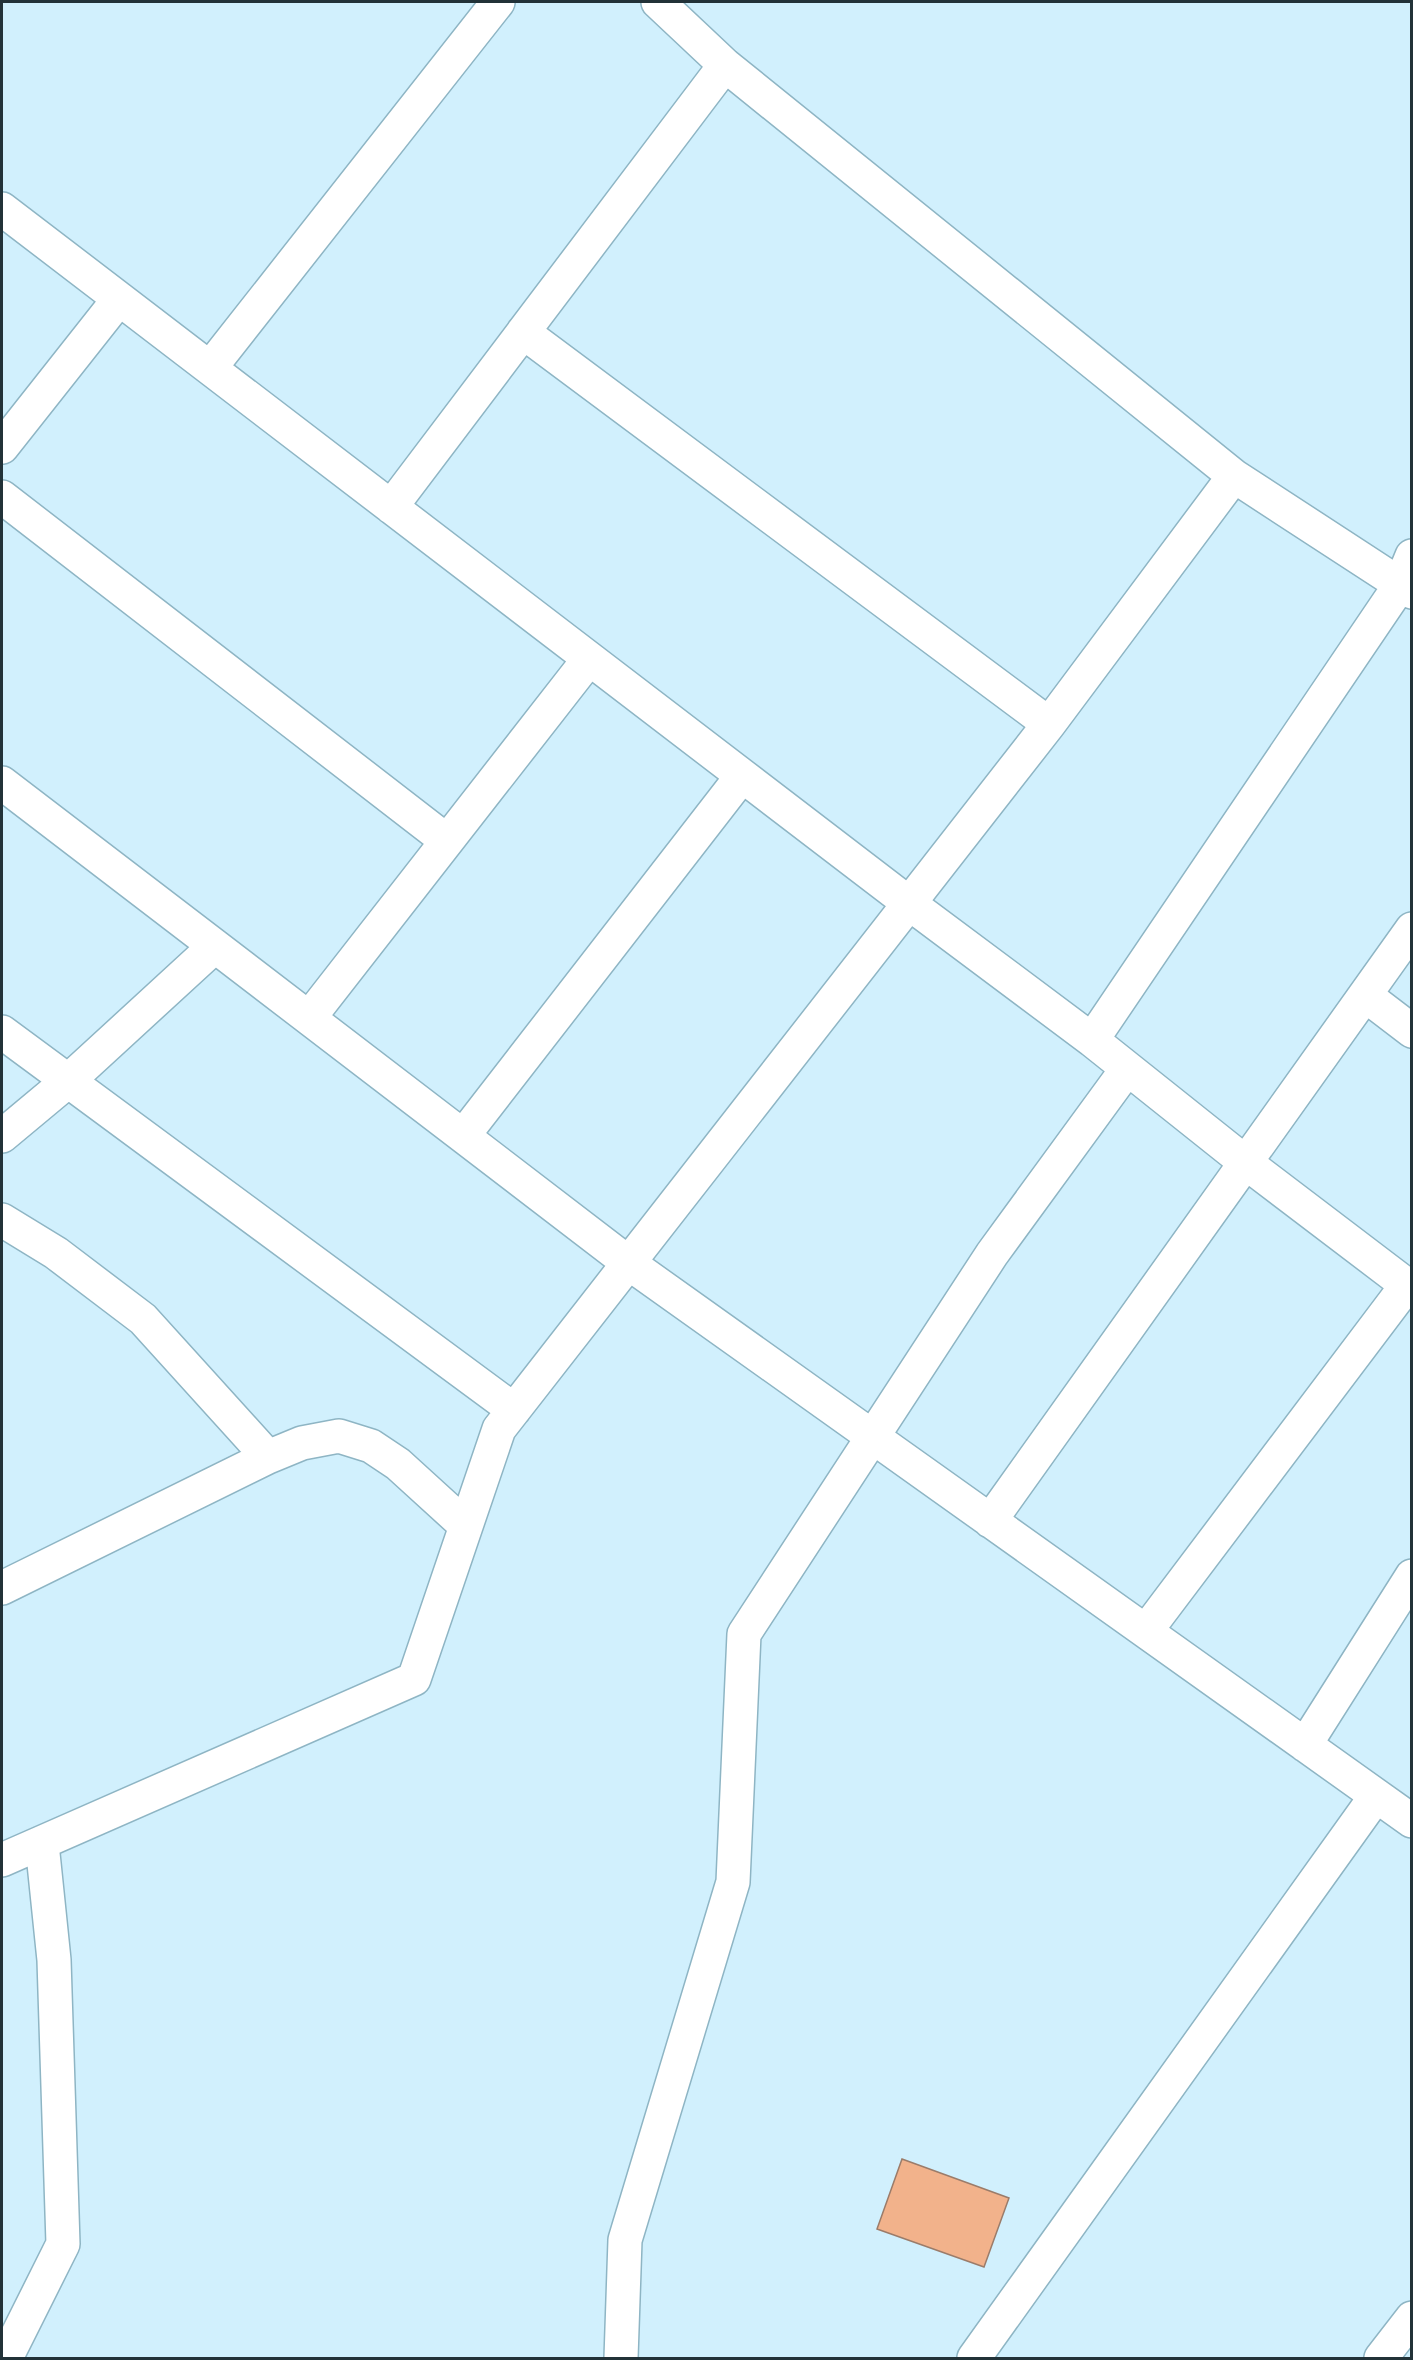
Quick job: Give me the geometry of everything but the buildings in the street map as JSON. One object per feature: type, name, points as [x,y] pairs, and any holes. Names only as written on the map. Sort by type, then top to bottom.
[{"type":"street","points":[[210,368],[498,2]]},
{"type":"street","points":[[658,2],[725,65],[1234,476],[1408,578],[1092,1040]]},
{"type":"street","points":[[391,507],[725,65]]},
{"type":"street","points":[[2,209],[742,776],[1092,1040],[1245,1162],[1409,1287],[1146,1631]]},
{"type":"street","points":[[2,447],[119,299]]},
{"type":"street","points":[[523,332],[1049,724]]},
{"type":"street","points":[[2,1860],[414,1679],[499,1429],[1049,724],[1234,476]]},
{"type":"street","points":[[2,497],[447,842]]},
{"type":"street","points":[[309,1018],[589,659]]},
{"type":"street","points":[[463,1136],[742,776]]},
{"type":"street","points":[[2,783],[630,1264],[1412,1821]]},
{"type":"street","points":[[990,1521],[1412,929]]},
{"type":"street","points":[[2,1136],[69,1081],[215,946]]},
{"type":"street","points":[[1365,995],[1412,1031]]},
{"type":"street","points":[[2,1032],[514,1410]]},
{"type":"street","points":[[621,2358],[625,2240],[733,1882],[744,1634],[992,1254],[1127,1069]]},
{"type":"street","points":[[2,1220],[56,1253],[143,1319],[268,1457]]},
{"type":"street","points":[[2,1588],[268,1457],[302,1443],[339,1436],[371,1446],[398,1464],[466,1526]]},
{"type":"street","points":[[1305,1745],[1412,1576]]},
{"type":"street","points":[[974,2358],[1376,1796]]},
{"type":"street","points":[[6,2358],[63,2244],[54,1960],[42,1844]]},
{"type":"street","points":[[1381,2358],[1412,2318]]}]
